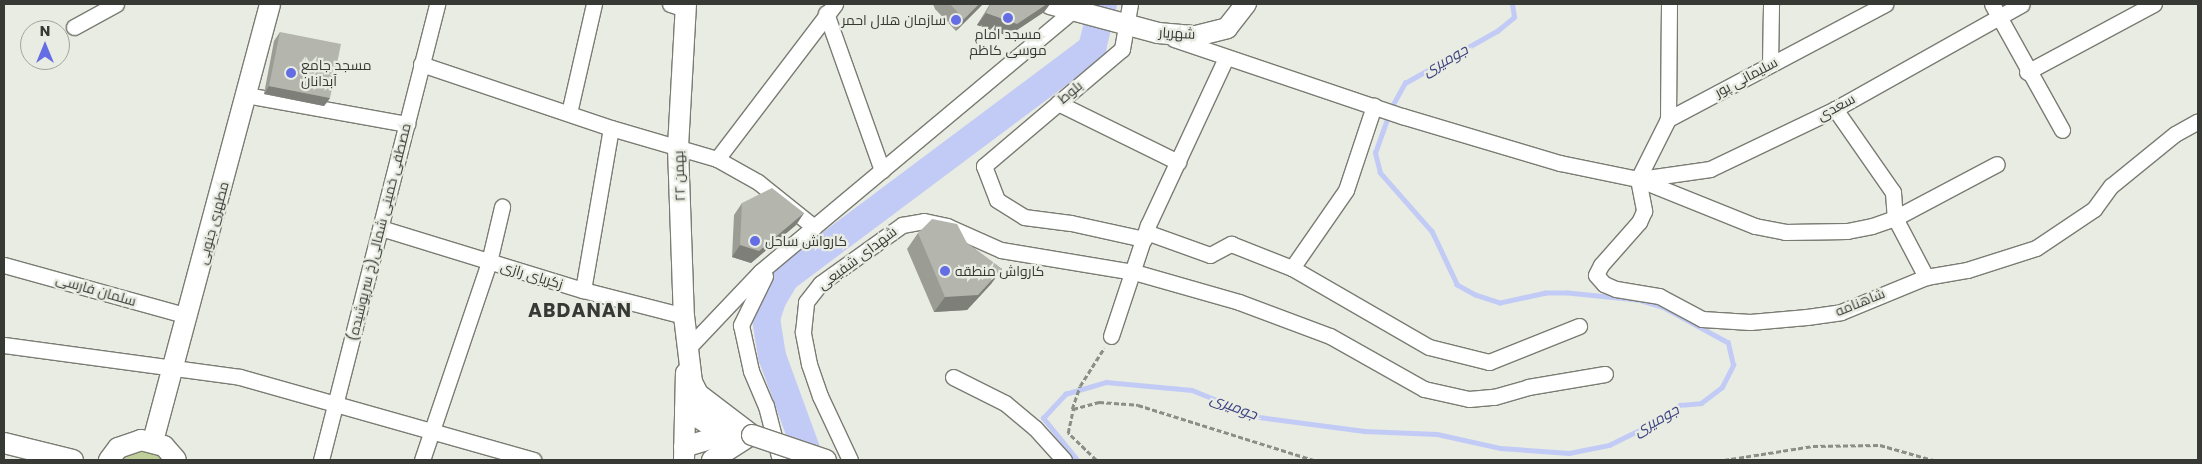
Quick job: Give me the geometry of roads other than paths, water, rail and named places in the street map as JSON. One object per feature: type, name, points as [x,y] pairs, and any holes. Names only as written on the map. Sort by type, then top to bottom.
[{"type":"main road","name":"مطهری جنوبی","points":[[153,441],[270,4]]},
{"type":"main road","name":"شهریار","points":[[1050,4],[1158,33],[1196,36],[1227,28],[1246,4]]},
{"type":"main road","name":"۲۲ بهمن","points":[[680,6],[678,148],[684,316],[687,349]]},
{"type":"main road","points":[[684,454],[687,349]]},
{"type":"main road","points":[[687,349],[692,382],[698,394],[752,435]]},
{"type":"main road","points":[[686,410],[714,428],[752,435],[825,460]]},
{"type":"main road","points":[[684,454],[713,438],[752,435]]},
{"type":"main road","points":[[712,460],[752,435]]},
{"type":"main road","points":[[108,460],[118,448],[129,442],[153,441],[164,446],[176,460]]},
{"type":"main road","points":[[4,443],[73,460]]},
{"type":"street","points":[[74,27],[116,4]]},
{"type":"street","name":"مصطفی خمینی شمالی(خ سرپوشیده)","points":[[321,460],[436,4]]},
{"type":"street","points":[[569,113],[594,4]]},
{"type":"street","name":"بلوط","points":[[1130,4],[1122,49],[984,166],[998,200],[1024,218],[1071,223],[1144,240]]},
{"type":"street","points":[[1638,179],[1668,119],[1669,4]]},
{"type":"street","points":[[1770,64],[1771,4]]},
{"type":"street","name":"سلیمانی پور","points":[[1668,119],[1885,4]]},
{"type":"street","name":"سعدی","points":[[1638,179],[1710,169],[1835,109],[1996,10],[2022,4]]},
{"type":"street","points":[[2027,72],[2154,4]]},
{"type":"street","points":[[831,8],[882,170]]},
{"type":"street","points":[[717,159],[831,8]]},
{"type":"street","points":[[687,349],[774,260],[1077,10]]},
{"type":"street","points":[[1996,10],[2027,72],[2062,130]]},
{"type":"street","points":[[1158,33],[1226,58],[1402,116],[1560,163],[1638,179],[1755,226],[1785,232],[1847,231],[1895,218],[1997,164]]},
{"type":"street","points":[[1111,336],[1144,240],[1226,58]]},
{"type":"street","points":[[421,64],[611,128],[717,159],[758,182],[814,227]]},
{"type":"street","points":[[246,95],[407,124]]},
{"type":"street","points":[[1058,103],[1178,162]]},
{"type":"street","points":[[1292,268],[1346,190],[1369,104]]},
{"type":"street","points":[[1835,109],[1893,192],[1895,218],[1926,277]]},
{"type":"street","name":"شاهنامه","points":[[1638,179],[1644,211],[1596,275],[1616,289],[1659,296],[1702,319],[1750,322],[1840,312],[1926,277],[1967,270],[2027,252],[2052,240],[2094,209],[2111,186],[2175,134],[2198,121]]},
{"type":"street","points":[[583,290],[611,128]]},
{"type":"street","points":[[422,460],[489,262],[502,207]]},
{"type":"street","name":"شهدای شفیعی","points":[[850,460],[820,396],[810,364],[803,332],[804,312],[810,294],[821,283],[902,225],[924,220],[947,226],[1001,250],[1134,272],[1239,302],[1330,336],[1424,389],[1469,399],[1494,397],[1576,377],[1605,374]]},
{"type":"street","name":"زکریای رازی","points":[[381,228],[583,290],[684,316]]},
{"type":"street","points":[[1144,240],[1210,255],[1231,244],[1292,268],[1429,347],[1488,362],[1579,326]]},
{"type":"street","points":[[774,260],[741,325],[751,370],[766,406],[780,460]]},
{"type":"street","name":"سلمان فارسی","points":[[4,265],[188,316]]},
{"type":"street","points":[[4,345],[174,366],[240,377],[534,460]]},
{"type":"street","points":[[954,377],[1005,403],[1035,428],[1063,459]]},
{"type":"waterway","points":[[810,460],[772,356],[766,319],[772,300],[785,278],[1092,48],[1103,4]]},
{"type":"waterway","name":"جومیری","points":[[1077,460],[1043,418],[1065,394],[1106,382],[1192,390],[1259,417],[1364,431],[1437,434],[1500,448],[1569,453],[1609,445],[1666,417],[1680,405],[1701,403],[1722,387],[1733,365],[1728,343],[1662,307],[1637,300],[1568,293],[1546,293],[1500,303],[1475,295],[1457,285],[1432,232],[1380,173],[1375,153],[1391,108],[1405,83],[1497,31],[1514,17],[1512,4]]},
{"type":"place","name":"مسجد امام موسی کاظم","points":[[1008,18]]},
{"type":"place","name":"سازمان هلال احمر","points":[[956,20]]},
{"type":"place","name":"مسجد جامع آبدانان","points":[[291,73]]},
{"type":"place","name":"کارواش ساحل","points":[[755,241]]},
{"type":"place","name":"کارواش منطقه","points":[[945,271]]},
{"type":"district","name":"ABDANAN","points":[[580,311]]}]
